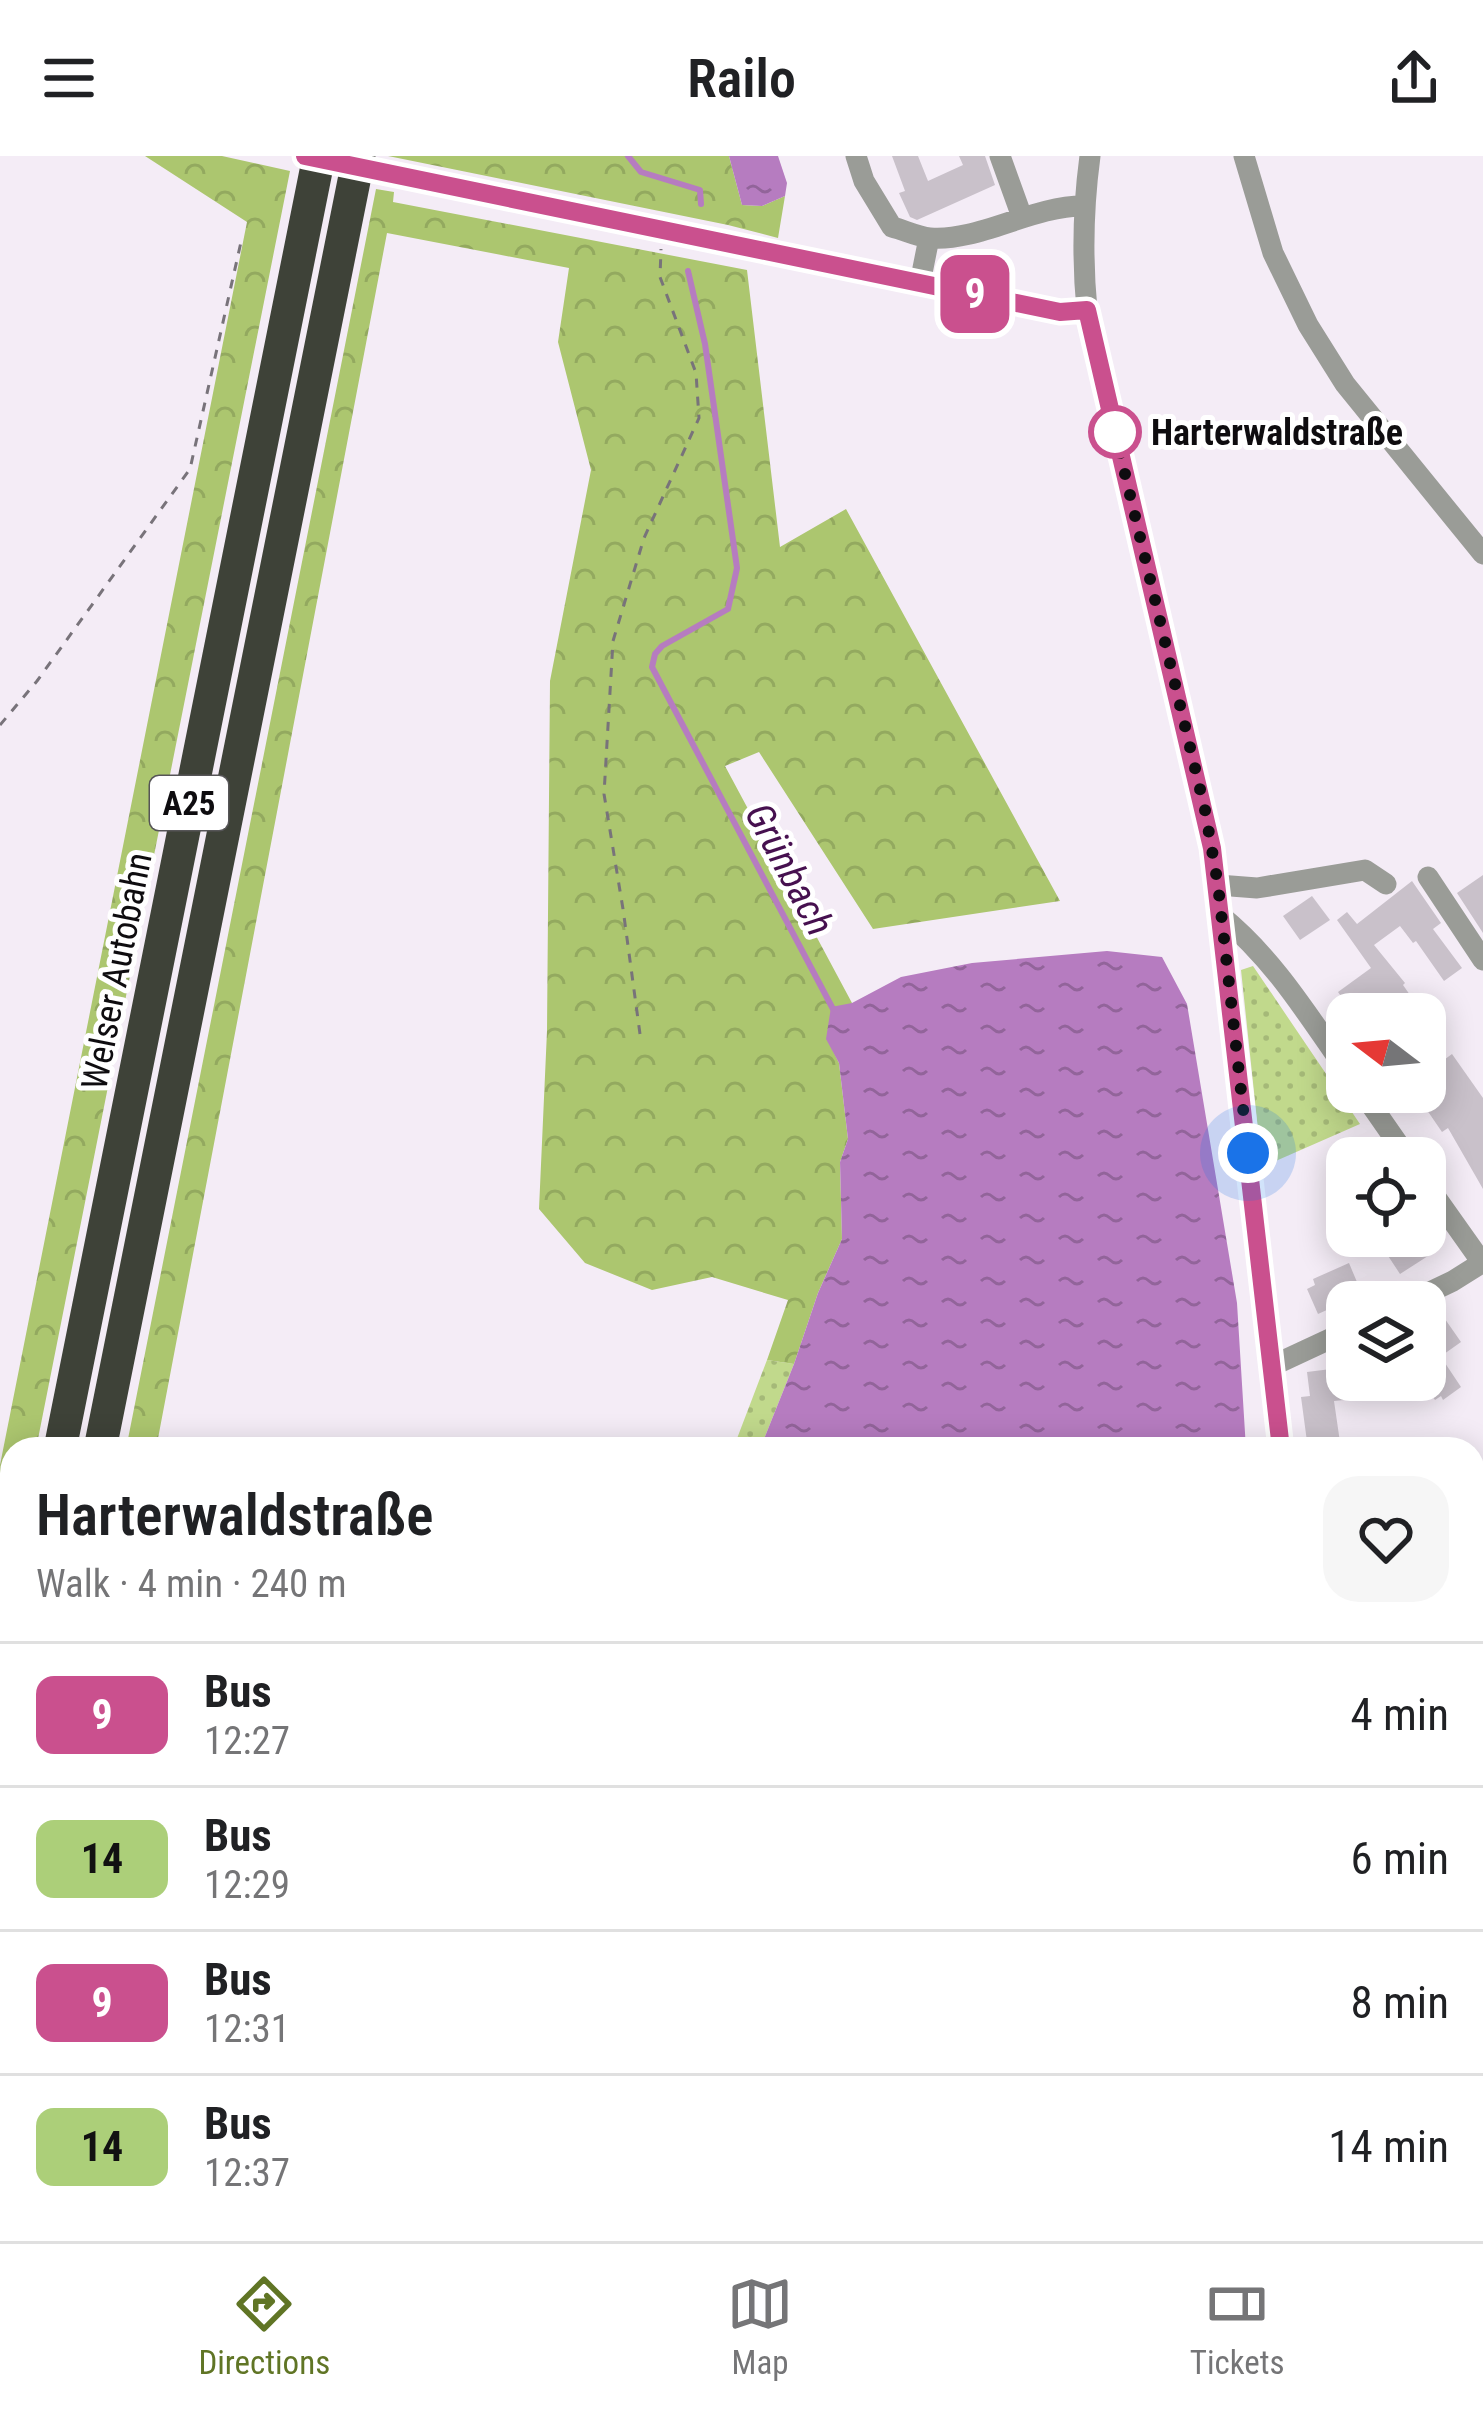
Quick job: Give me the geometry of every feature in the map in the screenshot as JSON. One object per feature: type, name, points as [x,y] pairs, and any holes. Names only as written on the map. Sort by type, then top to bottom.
[{"type":"highway","name":"Welser Autobahn","points":[[62,1437],[319,156]]},
{"type":"highway","name":"A25","points":[[102,1437],[359,156]]},
{"type":"street","points":[[305,156],[1060,312],[1087,310]]},
{"type":"street","points":[[856,156],[864,181],[892,227],[929,238],[957,236],[1060,206],[1083,206]]},
{"type":"street","points":[[1000,156],[1022,217]]},
{"type":"street","points":[[1090,156],[1083,206],[1087,310],[1205,810],[1218,885],[1281,1437]]},
{"type":"street","points":[[1244,156],[1274,254],[1308,325],[1345,384],[1483,554]]},
{"type":"street","points":[[920,283],[929,238]]},
{"type":"street","points":[[1218,885],[1257,888],[1365,870],[1386,884]]},
{"type":"street","points":[[1428,877],[1483,960]]},
{"type":"street","points":[[1221,916],[1273,966],[1326,1041]]},
{"type":"street","points":[[1446,1211],[1483,1263],[1446,1284]]},
{"type":"street","points":[[1272,1366],[1326,1341]]},
{"type":"path","points":[[640,1034],[604,794],[613,641],[644,538],[699,418],[696,373],[660,277],[661,229]]},
{"type":"path","points":[[0,725],[190,469],[242,242]]},
{"type":"green space","points":[[145,156],[222,156],[290,171],[38,1437],[6,1437],[247,222]]},
{"type":"green space","points":[[388,156],[729,156],[742,205],[762,206],[785,196],[778,238]]},
{"type":"green space","points":[[376,189],[394,192],[393,202],[747,270],[780,547],[846,509],[1060,901],[873,929],[759,752],[725,766],[852,1003],[827,1038],[839,1063],[848,1139],[840,1162],[842,1239],[794,1364],[767,1360],[788,1300],[712,1277],[652,1290],[585,1263],[539,1209],[547,1031],[550,681],[591,470],[558,342],[569,268],[387,233],[158,1437],[128,1437]]},
{"type":"green space","points":[[1253,966],[1326,1074],[1326,1113],[1353,1113],[1360,1124],[1262,1167],[1241,970]]},
{"type":"green space","points":[[767,1360],[794,1364],[765,1437],[738,1437]]},
{"type":"water","points":[[729,156],[778,156],[787,183],[785,196],[762,206],[742,205]]},
{"type":"water","points":[[1107,951],[1162,957],[1187,1004],[1237,1303],[1245,1437],[765,1437],[842,1239],[840,1162],[848,1139],[839,1063],[826,1039],[831,1007],[852,1003],[901,977],[972,963]]},
{"type":"building","points":[[892,156],[918,156],[928,181],[963,165],[959,156],[985,156],[995,185],[917,220],[910,217],[899,193],[905,191]]},
{"type":"building","points":[[1483,875],[1483,933],[1457,893]]},
{"type":"building","points":[[1412,881],[1441,923],[1433,929],[1462,968],[1444,981],[1400,926],[1374,945],[1409,993],[1339,993],[1371,968],[1337,920],[1347,912],[1357,924]]},
{"type":"building","points":[[1312,896],[1330,920],[1300,940],[1283,916]]},
{"type":"building","points":[[1452,1054],[1483,1098],[1483,1189],[1448,1128],[1442,1132],[1429,1113],[1446,1113],[1446,1058]]},
{"type":"building","points":[[1389,1257],[1426,1257],[1400,1274]]},
{"type":"building","points":[[1349,1263],[1357,1281],[1326,1281],[1326,1310],[1318,1314],[1307,1289],[1315,1285],[1313,1279]]},
{"type":"building","points":[[1446,1320],[1461,1342],[1446,1353]]},
{"type":"building","points":[[1446,1364],[1461,1387],[1446,1398]]},
{"type":"building","points":[[1326,1370],[1326,1401],[1334,1401],[1339,1437],[1306,1437],[1301,1397],[1310,1396],[1307,1372]]},
{"type":"waterway","name":"Grünbach","points":[[628,156],[641,172],[700,190],[701,204]]},
{"type":"waterway","name":"Grünbach","points":[[688,271],[705,344],[737,568],[728,609],[662,646],[652,667],[833,1009]]},
{"type":"bus line","name":"9","points":[[305,156],[1060,312],[1087,310],[1212,848],[1280,1437]]},
{"type":"place","name":"Harterwaldstraße","points":[[1115,432]]},
{"type":"route","points":[[1115,432],[1205,810],[1248,1153]]}]
